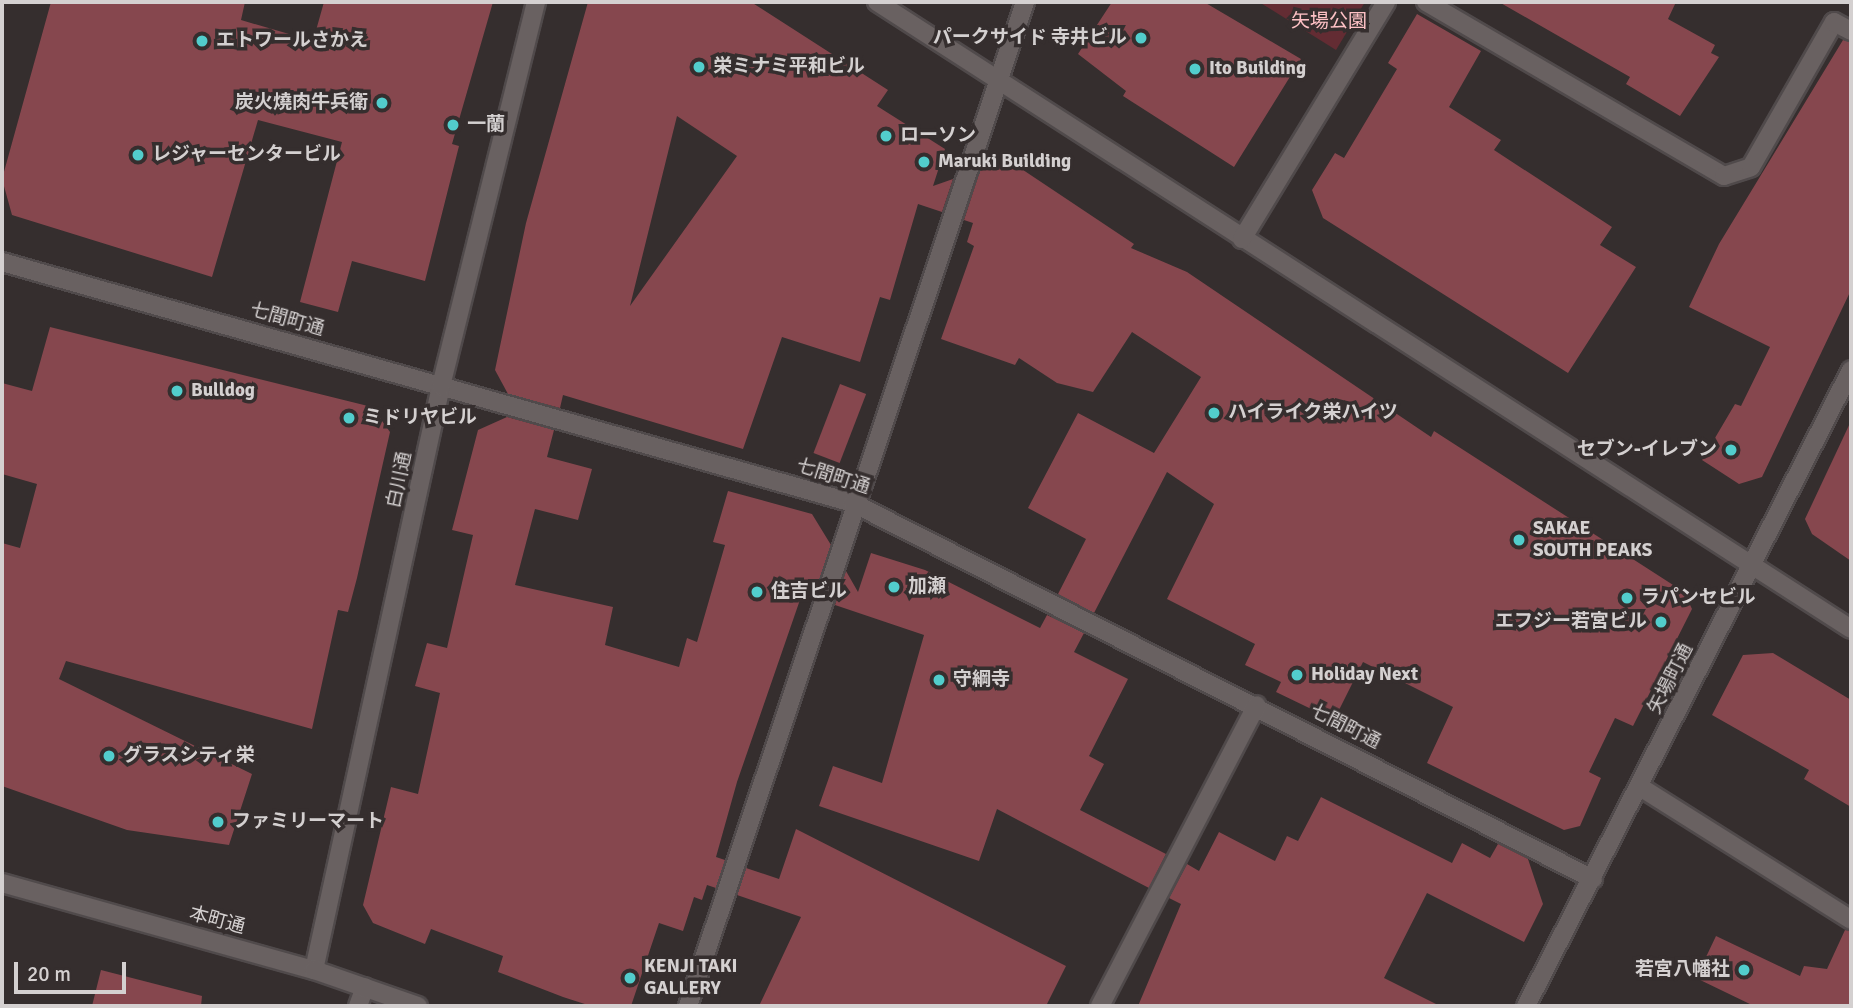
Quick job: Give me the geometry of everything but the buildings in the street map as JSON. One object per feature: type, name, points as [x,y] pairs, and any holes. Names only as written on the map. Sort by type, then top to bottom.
[{"type":"street","name":"白川通","points":[[314,970],[441,386],[536,2]]},
{"type":"street","points":[[877,2],[995,76],[1750,569],[1851,629]]},
{"type":"street","points":[[688,1006],[995,76],[1025,2]]},
{"type":"street","points":[[1242,239],[1386,2]]},
{"type":"street","points":[[1426,2],[1724,176],[1751,167],[1835,22],[1851,31]]},
{"type":"street","name":"七間町通","points":[[2,262],[853,503],[1257,705],[1593,879]]},
{"type":"street","name":"矢場町通","points":[[1526,1006],[1851,370]]},
{"type":"street","points":[[1100,1006],[1257,705]]},
{"type":"street","points":[[1640,787],[1851,920]]},
{"type":"street","name":"本町通","points":[[2,883],[314,970],[418,1006]]},
{"type":"street","points":[[358,1006],[365,987]]},
{"type":"green space","name":"矢場公園","points":[[1259,2],[1365,2],[1336,50]]},
{"type":"place","name":"パークサイド 寺井ビル","points":[[1141,38]]},
{"type":"place","name":"エトワールさかえ","points":[[202,41]]},
{"type":"place","name":"栄ミナミ平和ビル","points":[[699,67]]},
{"type":"place","name":"Ito Building","points":[[1195,69]]},
{"type":"place","name":"炭火燒肉牛兵衛","points":[[382,103]]},
{"type":"place","name":"一蘭","points":[[453,125]]},
{"type":"place","name":"ローソン","points":[[886,136]]},
{"type":"place","name":"レジャーセンタービル","points":[[138,155]]},
{"type":"place","name":"Maruki Building","points":[[924,162]]},
{"type":"place","name":"Bulldog","points":[[177,391]]},
{"type":"place","name":"ハイライク栄ハイツ","points":[[1214,413]]},
{"type":"place","name":"ミドリヤビル","points":[[349,418]]},
{"type":"place","name":"セブン-イレブン","points":[[1731,450]]},
{"type":"place","name":"SAKAE SOUTH PEAKS","points":[[1519,540]]},
{"type":"place","name":"加瀬","points":[[894,587]]},
{"type":"place","name":"住吉ビル","points":[[757,592]]},
{"type":"place","name":"ラパンセビル","points":[[1627,598]]},
{"type":"place","name":"エフジー若宮ビル","points":[[1661,622]]},
{"type":"place","name":"Holiday Next","points":[[1297,675]]},
{"type":"place","name":"守綱寺","points":[[939,680]]},
{"type":"place","name":"グラスシティ栄","points":[[109,756]]},
{"type":"place","name":"ファミリーマート","points":[[218,822]]},
{"type":"place","name":"若宮八幡社","points":[[1744,970]]},
{"type":"place","name":"KENJI TAKI GALLERY","points":[[630,978]]}]
